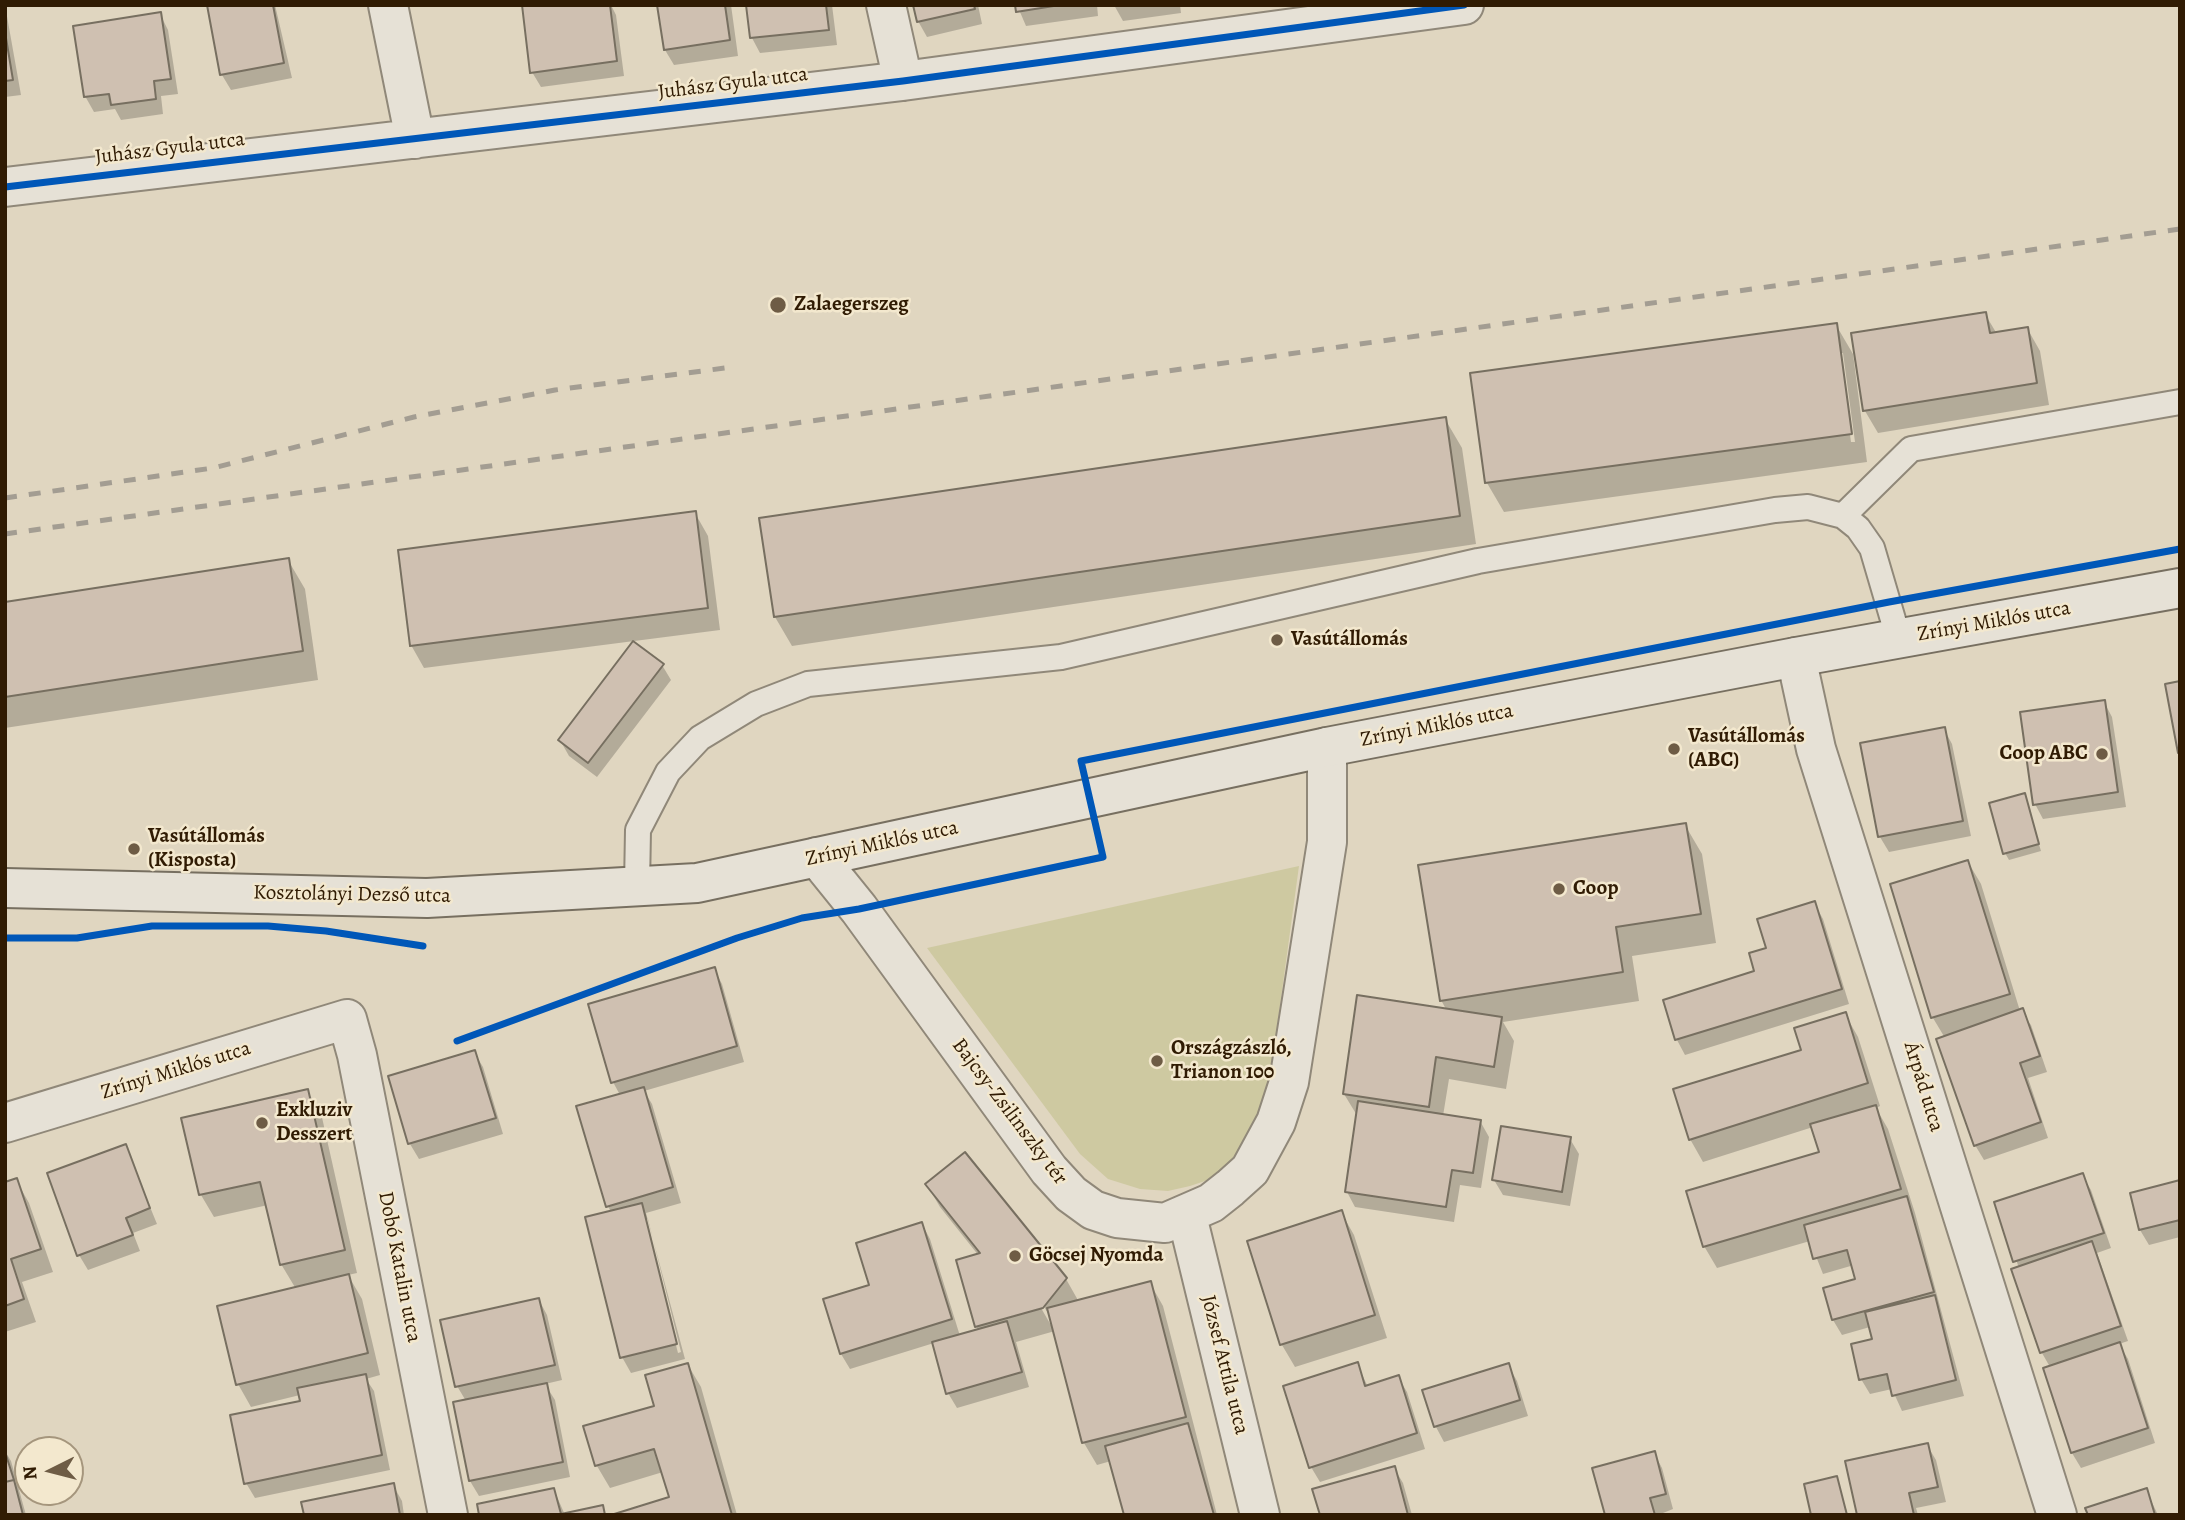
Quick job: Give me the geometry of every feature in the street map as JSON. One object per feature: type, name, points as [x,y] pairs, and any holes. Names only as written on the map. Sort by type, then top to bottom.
[{"type":"street","points":[[388,5],[415,139]]},
{"type":"street","points":[[886,5],[903,81]]},
{"type":"street","name":"Juhász Gyula utca","points":[[5,187],[903,81],[1464,5]]},
{"type":"street","name":"Zrínyi Miklós utca","points":[[698,883],[1327,747],[1796,657],[2180,588]]},
{"type":"street","name":"Árpád utca","points":[[1796,657],[1816,749],[2057,1515]]},
{"type":"street","name":"Bajcsy-Zsilinszky tér","points":[[817,857],[859,909],[1049,1170],[1072,1194],[1093,1210],[1142,1223],[1165,1223],[1187,1216],[1211,1203],[1250,1170],[1276,1122],[1289,1083],[1327,842],[1327,747]]},
{"type":"street","name":"Kosztolányi Dezső utca","points":[[5,888],[427,898],[698,883]]},
{"type":"street","name":"Zrínyi Miklós utca","points":[[5,1123],[346,1019]]},
{"type":"street","name":"Dobó Katalin utca","points":[[346,1019],[357,1055],[448,1515]]},
{"type":"street","name":"József Attila utca","points":[[1187,1216],[1260,1515]]},
{"type":"lane","points":[[1843,516],[1911,449],[2180,402]]},
{"type":"lane","points":[[637,886],[638,830],[668,772],[700,738],[756,704],[808,684],[1061,657],[1478,561],[1775,510],[1808,507],[1843,516],[1858,528],[1872,548],[1899,640]]},
{"type":"shaded area","points":[[1299,866],[1264,1123],[1244,1156],[1217,1177],[1168,1191],[1140,1189],[1108,1179],[1080,1154],[927,948]]},
{"type":"building","points":[[207,5],[273,5],[284,63],[220,75]]},
{"type":"building","points":[[522,5],[610,5],[617,61],[530,73]]},
{"type":"building","points":[[657,5],[725,5],[730,40],[664,50]]},
{"type":"building","points":[[746,5],[826,5],[829,30],[750,38]]},
{"type":"building","points":[[913,5],[974,5],[975,9],[917,22]]},
{"type":"building","points":[[1015,5],[1060,5],[1016,12]]},
{"type":"building","points":[[161,12],[171,79],[154,81],[156,99],[111,105],[109,94],[84,97],[73,26]]},
{"type":"building","points":[[5,32],[13,80],[5,81]]},
{"type":"building","points":[[1986,312],[1990,333],[2028,327],[2037,383],[1863,411],[1851,333]]},
{"type":"building","points":[[1837,323],[1852,434],[1485,483],[1470,373]]},
{"type":"building","points":[[1446,417],[1460,516],[774,617],[759,518]]},
{"type":"building","points":[[696,511],[708,608],[410,646],[398,550]]},
{"type":"building","points":[[289,558],[303,651],[5,697],[5,602]]},
{"type":"building","points":[[633,641],[664,664],[588,763],[558,740]]},
{"type":"building","points":[[2180,681],[2180,753],[2178,753],[2165,684]]},
{"type":"building","points":[[2105,700],[2118,792],[2033,805],[2020,712]]},
{"type":"building","points":[[1945,727],[1963,821],[1878,837],[1860,743]]},
{"type":"building","points":[[2025,793],[2039,844],[2003,854],[1989,803]]},
{"type":"building","name":"Coop","points":[[1686,823],[1701,914],[1616,927],[1623,972],[1440,1001],[1418,865]]},
{"type":"building","points":[[1968,860],[2010,994],[1931,1018],[1890,884]]},
{"type":"building","points":[[1815,901],[1842,989],[1675,1040],[1663,1000],[1754,971],[1749,953],[1766,948],[1757,919]]},
{"type":"building","points":[[715,967],[737,1046],[611,1083],[588,1004]]},
{"type":"building","points":[[1357,995],[1502,1017],[1494,1067],[1436,1057],[1429,1107],[1343,1094]]},
{"type":"building","points":[[2023,1008],[2040,1056],[2020,1063],[2041,1122],[1974,1146],[1936,1039]]},
{"type":"building","points":[[1846,1012],[1868,1083],[1689,1140],[1673,1089],[1801,1050],[1794,1028]]},
{"type":"building","points":[[475,1050],[496,1118],[408,1144],[388,1076]]},
{"type":"building","points":[[644,1087],[673,1187],[606,1207],[576,1106]]},
{"type":"building","points":[[308,1089],[345,1250],[280,1265],[260,1182],[199,1195],[181,1118]]},
{"type":"building","points":[[1358,1101],[1481,1120],[1473,1173],[1452,1170],[1446,1207],[1345,1192]]},
{"type":"building","points":[[1876,1105],[1901,1189],[1703,1247],[1686,1191],[1819,1152],[1810,1124]]},
{"type":"building","points":[[1501,1126],[1571,1137],[1562,1192],[1492,1180]]},
{"type":"building","points":[[126,1144],[150,1208],[126,1218],[133,1235],[77,1256],[47,1173]]},
{"type":"building","points":[[965,1152],[1067,1278],[1043,1308],[975,1327],[956,1260],[980,1253],[925,1184]]},
{"type":"building","points":[[2083,1173],[2104,1233],[2013,1262],[1994,1202]]},
{"type":"building","points":[[17,1178],[41,1249],[11,1259],[24,1299],[5,1306],[5,1182]]},
{"type":"building","points":[[2180,1180],[2180,1220],[2139,1230],[2130,1193]]},
{"type":"building","points":[[1907,1196],[1934,1292],[1832,1320],[1823,1288],[1855,1279],[1847,1250],[1813,1259],[1804,1225]]},
{"type":"building","points":[[642,1203],[677,1344],[620,1358],[585,1217]]},
{"type":"building","points":[[1342,1210],[1375,1315],[1280,1345],[1247,1241]]},
{"type":"building","points":[[922,1222],[952,1319],[840,1354],[823,1299],[869,1285],[856,1243]]},
{"type":"building","points":[[2092,1241],[2121,1326],[2040,1353],[2011,1269]]},
{"type":"building","points":[[349,1274],[368,1353],[236,1385],[217,1306]]},
{"type":"building","points":[[1151,1281],[1186,1417],[1082,1443],[1047,1308]]},
{"type":"building","points":[[1935,1295],[1956,1380],[1892,1396],[1887,1374],[1859,1380],[1851,1344],[1872,1339],[1865,1312]]},
{"type":"building","points":[[539,1298],[555,1365],[455,1387],[440,1320]]},
{"type":"building","points":[[1007,1321],[1022,1372],[946,1394],[932,1342]]},
{"type":"building","points":[[2120,1342],[2148,1428],[2071,1453],[2043,1368]]},
{"type":"building","points":[[1358,1362],[1365,1386],[1399,1375],[1417,1433],[1309,1468],[1283,1386]]},
{"type":"building","points":[[688,1363],[732,1515],[611,1515],[669,1497],[654,1449],[595,1466],[583,1426],[654,1406],[645,1375]]},
{"type":"building","points":[[1509,1363],[1520,1400],[1434,1427],[1422,1390]]},
{"type":"building","points":[[366,1374],[382,1455],[244,1484],[230,1415],[300,1401],[297,1388]]},
{"type":"building","points":[[547,1383],[563,1462],[469,1481],[453,1402]]},
{"type":"building","points":[[1188,1423],[1214,1515],[1124,1515],[1105,1446]]},
{"type":"building","points":[[1928,1443],[1938,1487],[1909,1493],[1914,1515],[1857,1515],[1845,1461]]},
{"type":"building","points":[[1655,1451],[1666,1494],[1650,1498],[1655,1515],[1605,1515],[1592,1468]]},
{"type":"building","points":[[5,1452],[14,1480],[5,1482]]},
{"type":"building","points":[[1395,1466],[1408,1515],[1320,1515],[1312,1489]]},
{"type":"building","points":[[1837,1476],[1847,1515],[1811,1515],[1804,1484]]},
{"type":"building","points":[[14,1480],[14,1506],[21,1506],[23,1515],[5,1515],[5,1482]]},
{"type":"building","points":[[394,1483],[400,1515],[304,1515],[301,1502]]},
{"type":"building","points":[[554,1488],[561,1514],[603,1505],[605,1515],[479,1515],[477,1504]]},
{"type":"building","points":[[2147,1488],[2155,1515],[2088,1515],[2085,1508]]},
{"type":"railway","points":[[5,534],[2180,229]]},
{"type":"railway","points":[[5,498],[213,468],[414,417],[555,390],[733,367]]},
{"type":"cycle path","points":[[5,187],[903,81],[1464,5]]},
{"type":"cycle path","points":[[457,1041],[737,938],[802,918],[859,909],[1103,857],[1081,761],[1889,602],[2180,549]]},
{"type":"cycle path","points":[[5,938],[77,938],[152,926],[268,926],[326,931],[423,946]]},
{"type":"place","name":"Zalaegerszeg","points":[[778,305]]},
{"type":"place","name":"Vasútállomás","points":[[1277,640]]},
{"type":"place","name":"Vasútállomás (ABC)","points":[[1674,749]]},
{"type":"place","name":"Coop ABC","points":[[2102,754]]},
{"type":"place","name":"Vasútállomás (Kisposta)","points":[[134,849]]},
{"type":"place","name":"Coop","points":[[1559,889]]},
{"type":"place","name":"Országzászló, Trianon 100","points":[[1157,1061]]},
{"type":"place","name":"Exkluziv Desszert","points":[[262,1123]]},
{"type":"place","name":"Göcsej Nyomda","points":[[1015,1256]]}]
